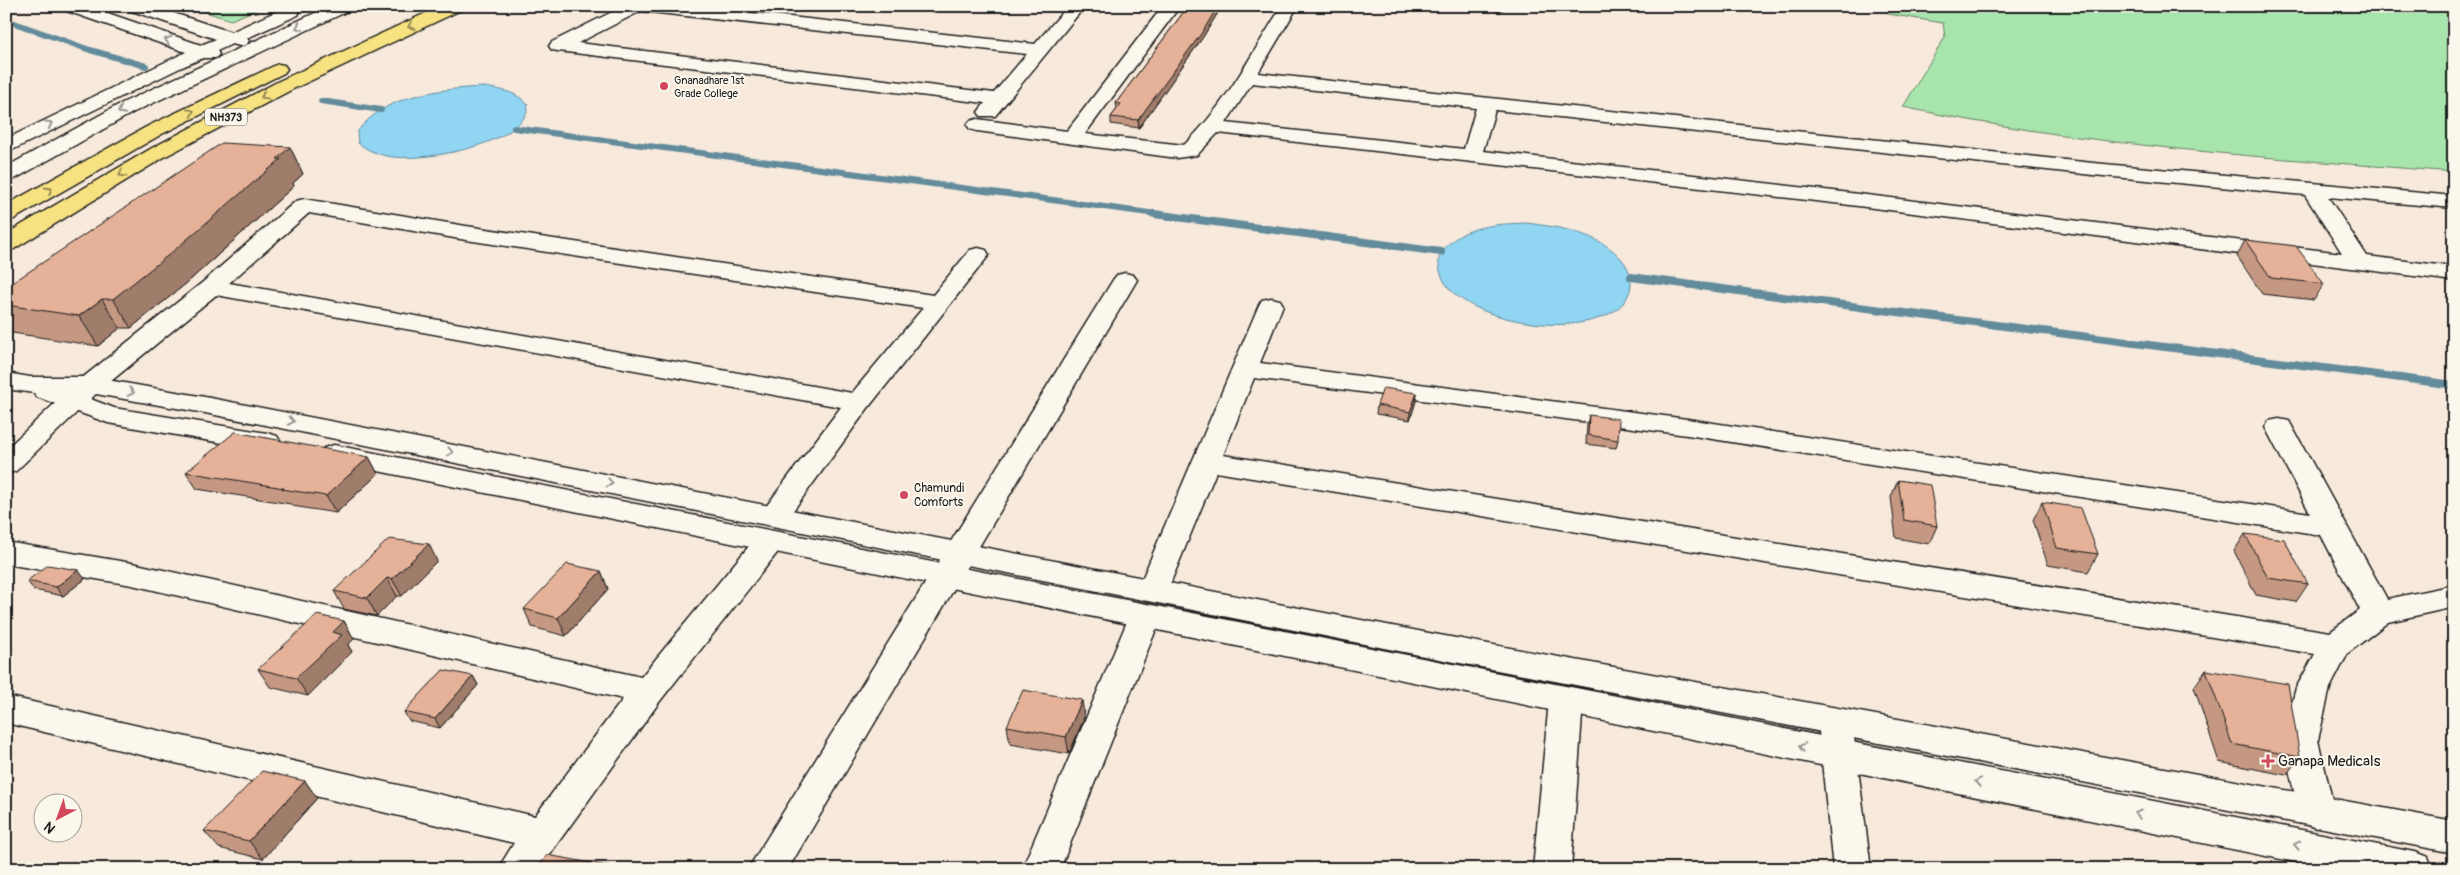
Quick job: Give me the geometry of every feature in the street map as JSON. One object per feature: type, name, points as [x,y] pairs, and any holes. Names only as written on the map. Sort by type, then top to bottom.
[{"type":"highway","name":"NH373","points":[[6,214],[155,130],[266,75],[417,6]]},
{"type":"highway","name":"NH373","points":[[6,244],[159,152],[286,85],[455,6]]},
{"type":"street","points":[[70,6],[202,52],[231,59]]},
{"type":"street","points":[[135,6],[230,38],[262,45]]},
{"type":"street","points":[[6,147],[61,118],[302,6]]},
{"type":"street","points":[[6,176],[126,108],[344,6]]},
{"type":"street","points":[[998,99],[558,46],[640,6],[1039,50]]},
{"type":"street","points":[[1077,6],[977,125],[1177,152],[1190,151],[1213,127],[1247,77],[1290,6]]},
{"type":"street","points":[[1072,138],[1172,6]]},
{"type":"street","points":[[1247,77],[2093,170],[2454,202]]},
{"type":"street","points":[[1472,156],[1488,103]]},
{"type":"street","points":[[1213,127],[1842,198],[2454,274]]},
{"type":"street","points":[[2312,189],[2360,263]]},
{"type":"street","points":[[6,465],[82,393],[211,287],[304,206],[466,233],[940,303]]},
{"type":"street","points":[[517,869],[772,528],[859,402],[978,255]]},
{"type":"street","points":[[767,869],[1125,280]]},
{"type":"street","points":[[211,287],[859,402]]},
{"type":"street","points":[[1042,869],[1206,461],[1271,305]]},
{"type":"street","points":[[1244,369],[1687,427],[2331,526]]},
{"type":"street","points":[[18,383],[82,393],[108,415],[772,528],[951,565],[1838,738],[2347,861],[2414,869]]},
{"type":"street","points":[[2279,427],[2378,613]]},
{"type":"street","points":[[1206,461],[2336,645]]},
{"type":"street","points":[[6,553],[132,574],[648,692]]},
{"type":"street","points":[[2317,812],[2300,740],[2313,688],[2336,645],[2378,613],[2454,596]]},
{"type":"street","points":[[1149,604],[1566,701],[1838,738],[2317,812],[2454,837]]},
{"type":"street","points":[[1552,869],[1566,701]]},
{"type":"street","points":[[6,709],[543,834]]},
{"type":"street","points":[[1838,738],[1852,869]]},
{"type":"green space","points":[[186,6],[265,6],[231,20]]},
{"type":"green space","points":[[1883,6],[2307,6],[2380,12],[2454,11],[2454,172],[2247,156],[2108,141],[2040,132],[1903,107],[1945,37],[1943,23],[1888,14]]},
{"type":"water","points":[[484,87],[514,94],[528,105],[525,116],[515,127],[501,136],[482,144],[440,155],[400,158],[371,151],[358,143],[357,132],[369,119],[383,109],[398,102],[432,92]]},
{"type":"water","points":[[1526,223],[1579,233],[1614,251],[1625,264],[1631,279],[1631,285],[1622,305],[1602,317],[1575,324],[1543,324],[1511,319],[1481,310],[1457,296],[1443,279],[1440,272],[1439,261],[1443,250],[1460,235],[1470,231],[1492,225]]},
{"type":"building","points":[[1188,6],[1218,6],[1203,31],[1138,120],[1111,117],[1121,104],[1116,103]]},
{"type":"building","points":[[222,143],[290,147],[277,159],[281,159],[171,253],[113,299],[102,299],[79,316],[6,305],[6,287]]},
{"type":"building","points":[[2245,240],[2296,246],[2324,284],[2271,278]]},
{"type":"building","points":[[1383,388],[1417,393],[1410,412],[1377,405]]},
{"type":"building","points":[[1589,415],[1619,419],[1618,440],[1588,435]]},
{"type":"building","points":[[235,432],[369,457],[326,496],[186,472]]},
{"type":"building","points":[[1898,480],[1930,485],[1937,526],[1904,520]]},
{"type":"building","points":[[2042,502],[2081,508],[2098,554],[2057,548]]},
{"type":"building","points":[[2245,534],[2284,539],[2308,584],[2268,578]]},
{"type":"building","points":[[389,539],[429,544],[392,579],[387,578],[367,598],[334,591]]},
{"type":"building","points":[[567,564],[601,571],[558,618],[524,609]]},
{"type":"building","points":[[48,565],[78,570],[56,587],[27,581]]},
{"type":"building","points":[[317,615],[344,621],[333,632],[342,635],[296,678],[258,669]]},
{"type":"building","points":[[443,670],[473,676],[435,719],[404,712]]},
{"type":"building","points":[[2206,670],[2288,684],[2300,757],[2232,744]]},
{"type":"building","points":[[1023,690],[1082,700],[1066,737],[1007,726]]},
{"type":"building","points":[[262,771],[305,781],[249,841],[204,831]]},
{"type":"building","points":[[547,855],[614,867],[613,869],[537,869]]},
{"type":"waterway","points":[[6,20],[90,50],[146,66]]},
{"type":"waterway","points":[[321,101],[381,110]]},
{"type":"waterway","points":[[514,128],[1164,215]]},
{"type":"waterway","points":[[1154,214],[1441,252]]},
{"type":"waterway","points":[[1631,277],[2454,385]]},
{"type":"place","name":"Gnanadhare 1st Grade College","points":[[664,86]]},
{"type":"place","name":"Chamundi Comforts","points":[[904,495]]},
{"type":"place","name":"Ganapa Medicals","points":[[2268,761]]}]
